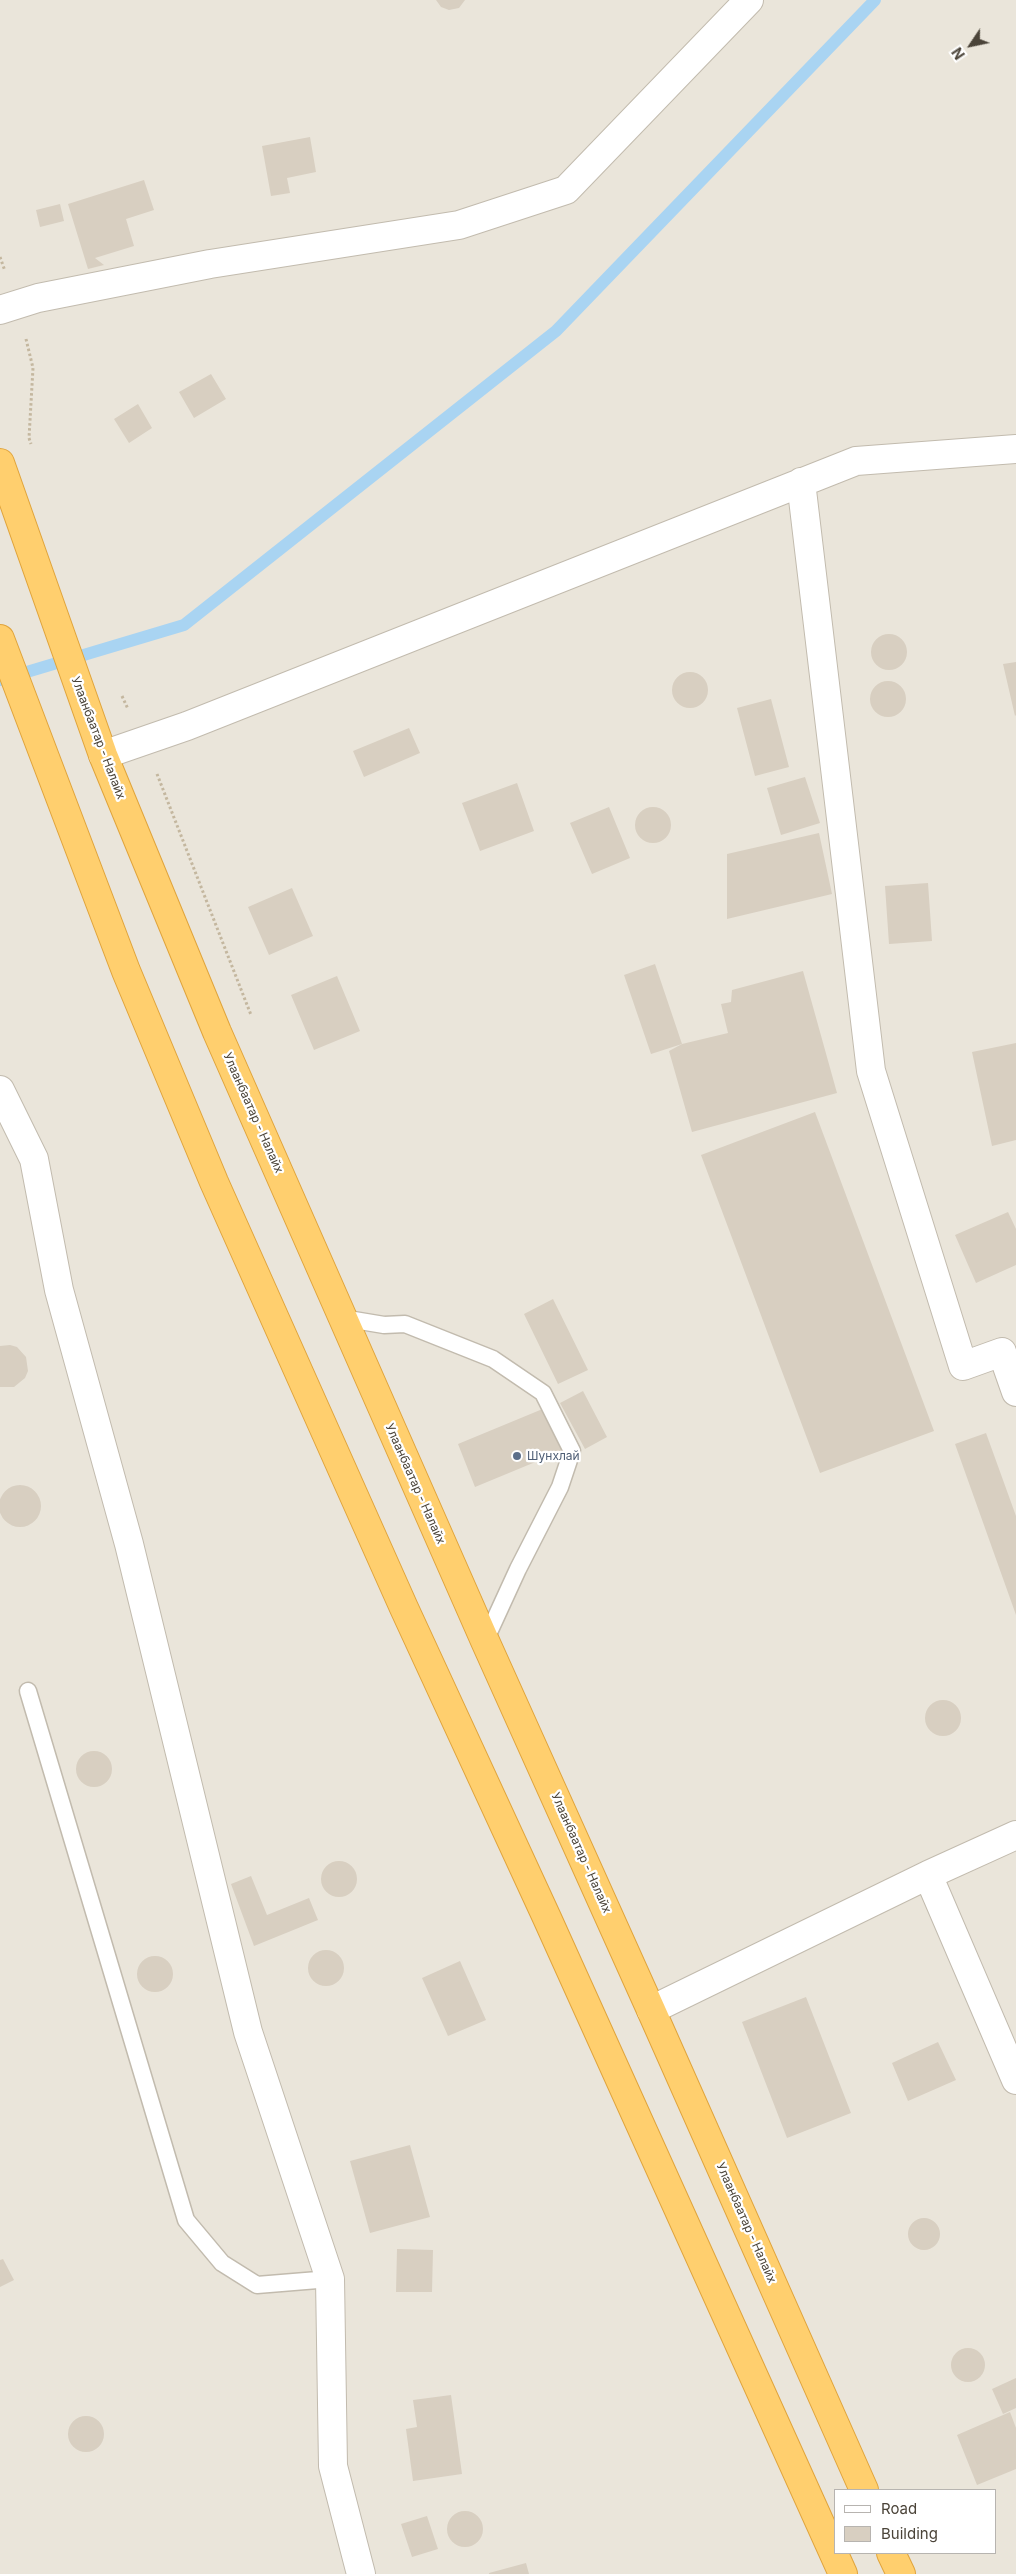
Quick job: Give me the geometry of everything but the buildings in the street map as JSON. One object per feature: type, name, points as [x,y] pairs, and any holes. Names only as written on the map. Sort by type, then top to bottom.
[{"type":"highway","name":"Улаанбаатар - Налайх","points":[[0,463],[103,755],[217,1032],[485,1641],[864,2489]]},
{"type":"highway","points":[[0,639],[126,972],[214,1182],[404,1608],[547,1918],[843,2574]]},
{"type":"highway","points":[[891,2554],[901,2574]]},
{"type":"street","points":[[9,307],[210,264],[459,225],[566,190],[749,0]]},
{"type":"street","points":[[103,755],[187,726],[856,460],[1016,448]]},
{"type":"street","points":[[801,482],[871,1071],[963,1366],[1002,1352],[1016,1392]]},
{"type":"street","points":[[0,1090],[34,1159],[59,1290],[129,1544],[248,2032],[330,2279],[333,2466],[361,2574]]},
{"type":"street","points":[[651,2010],[928,1875],[1016,1835]]},
{"type":"street","points":[[928,1875],[1016,2080]]},
{"type":"lane","points":[[342,1318],[384,1325],[405,1324],[493,1359],[543,1393],[572,1451],[560,1487],[518,1569],[485,1641]]},
{"type":"lane","points":[[28,1691],[186,2220],[222,2263],[257,2285],[330,2279]]},
{"type":"path","points":[[0,257],[9,307],[33,368],[29,438],[32,447]]},
{"type":"shaded area","points":[[0,0],[1016,0],[1016,2574],[0,2574]]},
{"type":"waterway","points":[[0,680],[184,625],[556,331],[875,0]]},
{"type":"place","name":"Шунхлай","points":[[517,1456]]}]
